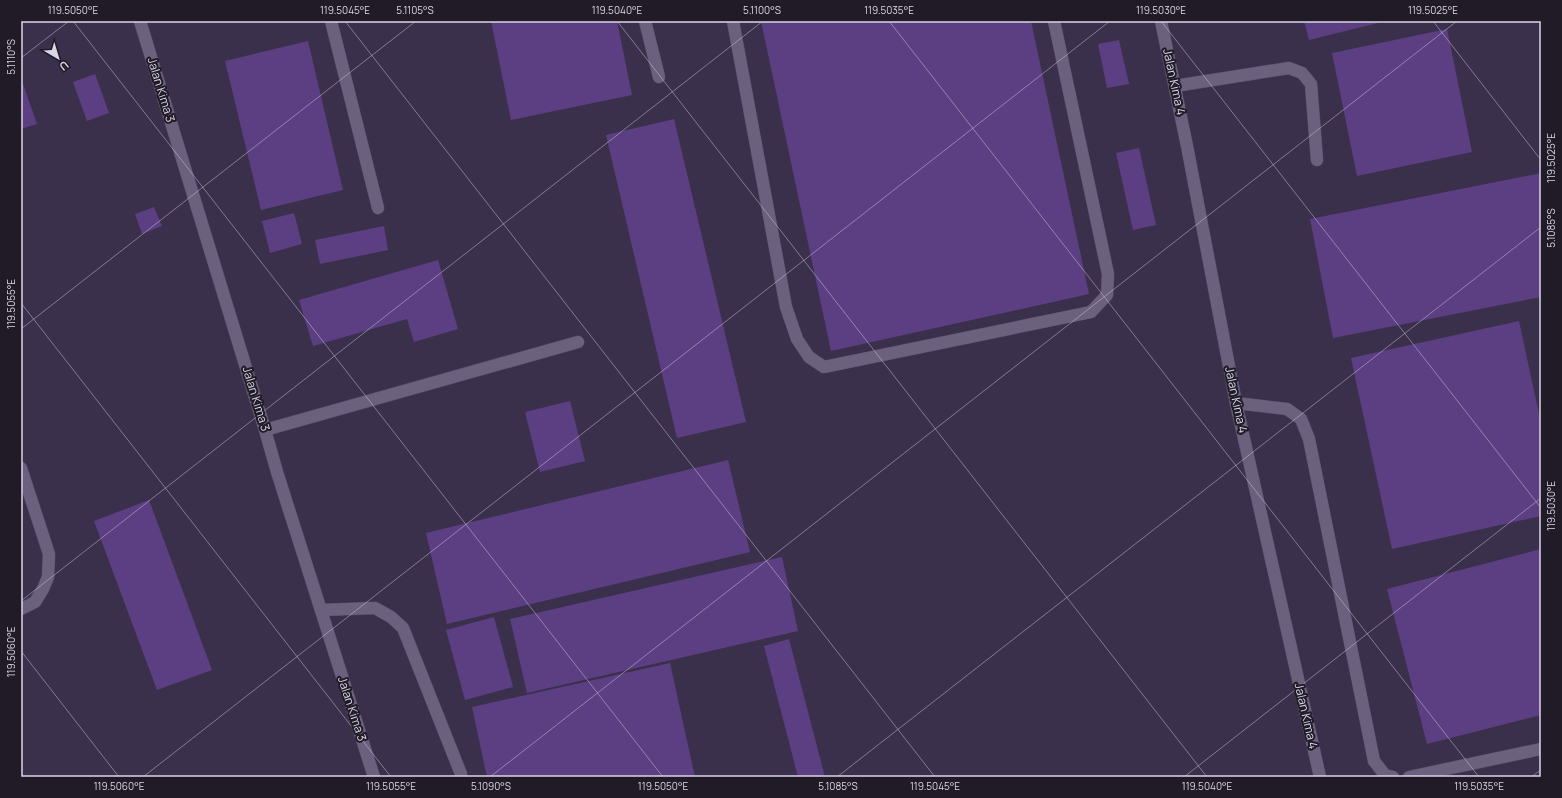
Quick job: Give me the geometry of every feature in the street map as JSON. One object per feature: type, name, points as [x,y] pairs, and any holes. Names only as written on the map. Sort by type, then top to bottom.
[{"type":"street","name":"Jalan Kima 3","points":[[140,21],[277,472],[374,777]]},
{"type":"street","points":[[331,21],[378,208]]},
{"type":"street","points":[[645,21],[659,77]]},
{"type":"street","points":[[733,21],[786,306],[797,339],[809,357],[824,367],[1091,312],[1107,295],[1108,274],[1054,21]]},
{"type":"street","name":"Jalan Kima 4","points":[[1161,21],[1175,86],[1236,403],[1320,777]]},
{"type":"street","points":[[1175,86],[1288,68],[1302,73],[1311,84],[1317,160]]},
{"type":"street","points":[[265,430],[578,342]]},
{"type":"street","points":[[1236,403],[1286,409],[1301,419],[1309,439],[1374,761],[1385,775],[1393,777]]},
{"type":"street","points":[[21,468],[49,554],[48,577],[43,589],[34,602],[21,609]]},
{"type":"street","points":[[321,610],[375,608],[391,617],[403,628],[461,774]]},
{"type":"street","points":[[1409,777],[1541,749]]},
{"type":"building","points":[[491,21],[617,21],[632,95],[511,120]]},
{"type":"building","points":[[761,21],[1031,21],[1089,294],[831,351]]},
{"type":"building","points":[[1304,21],[1382,21],[1382,22],[1309,40]]},
{"type":"building","points":[[1447,29],[1472,152],[1357,176],[1332,53]]},
{"type":"building","points":[[1119,40],[1129,84],[1107,88],[1098,44]]},
{"type":"building","points":[[308,41],[343,190],[261,210],[225,61]]},
{"type":"building","points":[[95,74],[109,113],[87,121],[73,82]]},
{"type":"building","points":[[21,78],[37,124],[21,129]]},
{"type":"building","points":[[674,119],[746,422],[677,438],[606,135]]},
{"type":"building","points":[[1139,148],[1156,225],[1133,230],[1116,153]]},
{"type":"building","points":[[1541,173],[1541,297],[1333,338],[1310,219]]},
{"type":"building","points":[[154,207],[162,226],[142,234],[135,214]]},
{"type":"building","points":[[294,213],[302,244],[270,253],[262,221]]},
{"type":"building","points":[[384,226],[388,250],[320,264],[315,240]]},
{"type":"building","points":[[438,260],[458,329],[414,342],[407,319],[313,346],[299,300]]},
{"type":"building","points":[[1519,321],[1541,423],[1541,516],[1392,549],[1351,358]]},
{"type":"building","points":[[570,401],[585,461],[540,472],[525,412]]},
{"type":"building","points":[[728,460],[750,552],[447,624],[426,533]]},
{"type":"building","points":[[149,500],[212,670],[157,690],[94,521]]},
{"type":"building","points":[[1541,549],[1541,715],[1427,744],[1387,589]]},
{"type":"building","points":[[782,557],[798,631],[527,693],[510,619]]},
{"type":"building","points":[[494,617],[513,687],[465,700],[446,630]]},
{"type":"building","points":[[789,639],[825,777],[798,777],[764,646]]},
{"type":"building","points":[[670,663],[695,777],[487,777],[472,707]]}]
